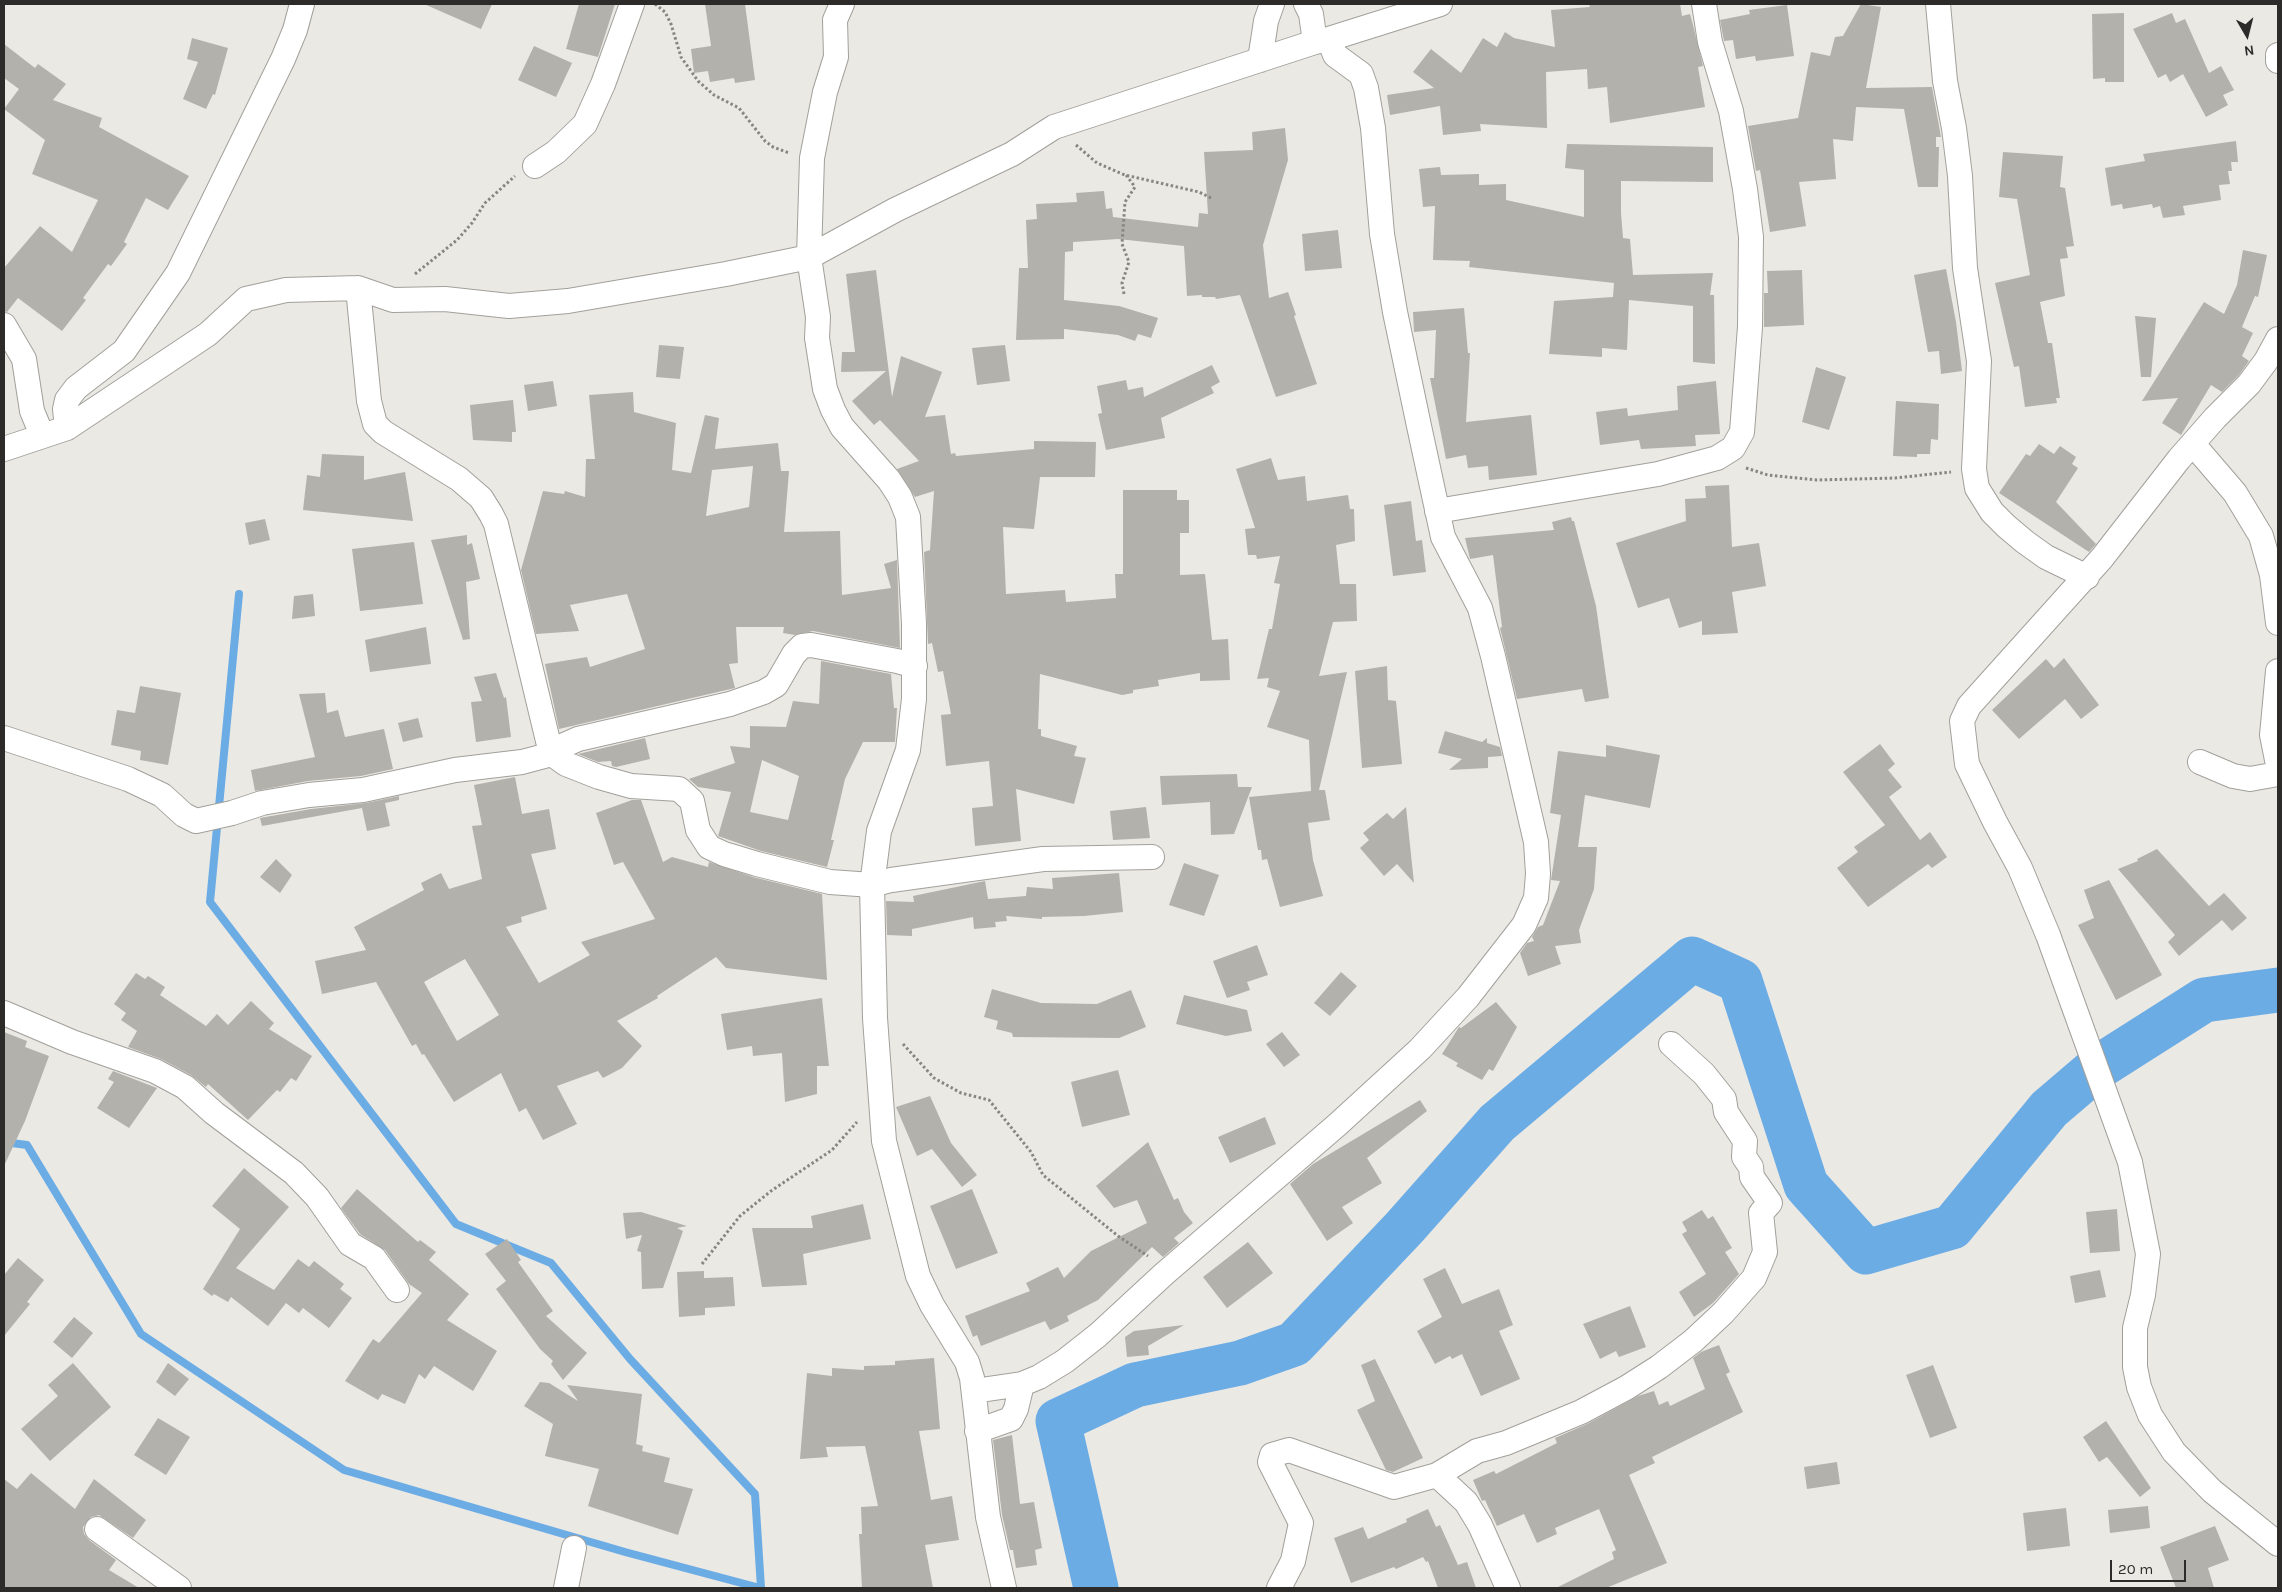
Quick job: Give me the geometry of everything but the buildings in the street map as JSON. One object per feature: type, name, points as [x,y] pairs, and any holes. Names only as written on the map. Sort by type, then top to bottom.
[{"type":"street","points":[[67,428],[65,409],[67,400],[76,388],[124,351],[178,273],[282,59],[295,30],[302,4]]},
{"type":"street","points":[[536,166],[556,152],[585,124],[603,84],[632,4]]},
{"type":"street","points":[[842,4],[835,20],[836,57],[825,92],[812,158],[809,257],[818,318],[817,338],[826,388],[833,410],[842,427],[889,480],[900,497],[908,517],[915,666],[914,699],[908,750],[879,831],[872,885],[875,1018],[884,1141],[918,1276],[932,1305],[966,1362],[974,1391],[988,1517],[1004,1588]]},
{"type":"street","points":[[1260,60],[1266,21],[1272,4]]},
{"type":"street","points":[[974,1391],[1022,1384],[1052,1370],[1083,1347],[1164,1274],[1337,1125],[1420,1049],[1468,997],[1524,925],[1536,898],[1538,874],[1536,842],[1492,649],[1480,608],[1444,537],[1436,511],[1395,312],[1382,234],[1373,128],[1366,88],[1362,74],[1336,55],[1322,41],[1306,4]]},
{"type":"street","points":[[4,449],[67,428],[208,334],[246,299],[286,290],[358,288],[393,300],[445,299],[510,306],[568,301],[726,274],[809,257],[895,210],[1012,154],[1054,127],[1440,4]]},
{"type":"street","points":[[1436,511],[1630,479],[1718,458],[1733,448],[1742,432],[1750,327],[1751,237],[1732,111],[1710,42],[1704,4]]},
{"type":"street","points":[[1938,4],[1945,81],[1954,128],[1960,176],[1965,268],[1978,360],[1974,470],[1976,488],[1992,512],[2006,526],[2046,557],[2087,577]]},
{"type":"street","points":[[2278,55],[2278,61]]},
{"type":"street","points":[[358,288],[369,401],[375,424],[383,432],[460,479],[481,498],[496,524],[533,686],[552,754],[566,764],[598,777],[631,786],[680,789],[692,801],[701,836],[709,847],[724,854],[830,882],[872,885],[891,880],[1028,860],[1152,856]]},
{"type":"street","points":[[4,325],[24,359],[32,411],[42,436]]},
{"type":"street","points":[[2278,339],[2266,361],[2249,384],[2215,418],[2167,474],[2087,577],[1969,706],[1962,721],[1967,764],[2020,868],[2048,935],[2130,1162],[2148,1254],[2143,1295],[2135,1328],[2135,1367],[2139,1387],[2150,1416],[2174,1452],[2194,1474],[2212,1491],[2278,1544]]},
{"type":"street","points":[[2194,444],[2235,493],[2261,536],[2272,575],[2278,623]]},
{"type":"street","points":[[4,738],[128,779],[162,795],[184,815],[196,821],[232,813],[262,803],[309,795],[363,790],[455,770],[522,762],[552,754],[560,747],[578,739],[702,711],[764,692],[776,685],[794,654],[802,646],[811,645],[915,666]]},
{"type":"street","points":[[2278,671],[2272,735],[2278,765]]},
{"type":"street","points":[[2200,762],[2233,776],[2250,778],[2278,774]]},
{"type":"street","points":[[4,1013],[72,1042],[155,1071],[185,1087],[238,1132],[294,1173],[317,1197],[350,1244],[374,1258],[397,1290]]},
{"type":"street","points":[[1279,1588],[1293,1561],[1300,1523],[1270,1462],[1272,1455],[1289,1450],[1394,1487],[1437,1475],[1478,1451],[1506,1443],[1573,1415],[1626,1388],[1659,1367],[1693,1341],[1723,1313],[1754,1278],[1764,1252],[1761,1214],[1770,1203],[1752,1177],[1751,1167],[1744,1157],[1745,1141],[1726,1112],[1724,1098],[1704,1074],[1671,1044]]},
{"type":"street","points":[[978,1431],[1011,1420],[1016,1409],[1022,1384]]},
{"type":"street","points":[[1437,1475],[1466,1502],[1480,1525],[1508,1588]]},
{"type":"street","points":[[97,1529],[179,1588]]},
{"type":"street","points":[[566,1588],[574,1548]]},
{"type":"path","points":[[655,4],[665,12],[671,24],[681,58],[698,82],[714,95],[739,108],[772,147],[782,152],[812,158]]},
{"type":"path","points":[[1054,127],[1097,163],[1126,175],[1199,192],[1211,198]]},
{"type":"path","points":[[393,300],[413,276],[457,240],[472,223],[485,202],[514,176],[536,166]]},
{"type":"path","points":[[1124,294],[1122,283],[1129,262],[1122,244],[1125,202],[1135,187],[1126,175]]},
{"type":"path","points":[[1718,458],[1768,475],[1817,480],[1895,478],[1974,470]]},
{"type":"path","points":[[875,1018],[893,1032],[934,1078],[961,1092],[989,1100],[1031,1152],[1043,1175],[1118,1236],[1152,1258],[1164,1274]]},
{"type":"path","points":[[702,1264],[740,1216],[771,1191],[816,1162],[838,1144],[857,1122],[879,1088]]},
{"type":"waterway","points":[[239,594],[210,902],[456,1224],[551,1263],[630,1359],[755,1494],[761,1588]]},
{"type":"waterway","points":[[1096,1588],[1058,1421],[1135,1385],[1240,1363],[1294,1344],[1404,1228],[1497,1123],[1692,959],[1740,981],[1806,1185],[1866,1252],[1952,1227],[2049,1109],[2097,1068],[2204,1000],[2278,990]]},
{"type":"waterway","points":[[4,1142],[27,1145],[141,1334],[344,1470],[625,1552],[760,1588]]}]
